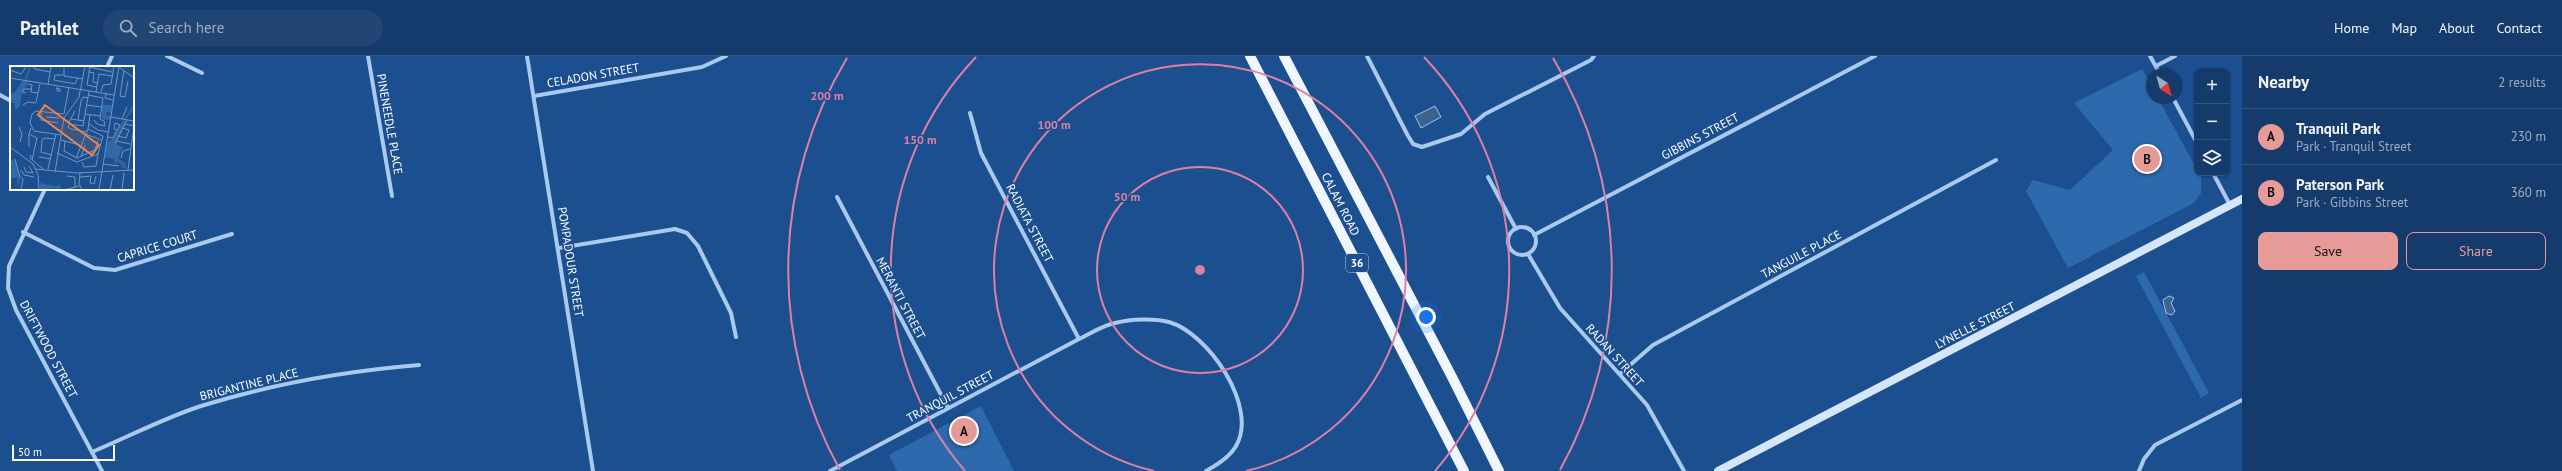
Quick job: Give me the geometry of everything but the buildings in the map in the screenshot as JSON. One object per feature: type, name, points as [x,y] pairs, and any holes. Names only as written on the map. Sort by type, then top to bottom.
[{"type":"main road","name":"CALAM ROAD","points":[[1250,56],[1464,471]]},
{"type":"main road","name":"CALAM ROAD","points":[[1284,56],[1452,377],[1499,471]]},
{"type":"street","points":[[107,66],[112,56]]},
{"type":"street","points":[[167,56],[202,73]]},
{"type":"street","name":"PINENEEDLE PLACE","points":[[368,56],[392,196]]},
{"type":"street","name":"POMPADOUR STREET","points":[[527,56],[559,248],[593,471]]},
{"type":"street","name":"CELADON STREET","points":[[534,96],[702,67],[726,56]]},
{"type":"street","points":[[1367,56],[1413,144],[1422,147],[1461,134],[1485,114],[1591,60],[1594,56]]},
{"type":"street","name":"GIBBINS STREET","points":[[1534,235],[1875,56]]},
{"type":"street","points":[[2150,56],[2156,66],[2175,56]]},
{"type":"street","points":[[0,95],[10,100]]},
{"type":"street","points":[[2176,104],[2195,140]]},
{"type":"street","name":"RADIATA STREET","points":[[970,113],[981,153],[1079,339]]},
{"type":"street","name":"TANGUILE PLACE","points":[[1621,374],[1653,345],[1996,160]]},
{"type":"street","points":[[2215,176],[2230,205]]},
{"type":"street","points":[[1488,177],[1516,229]]},
{"type":"street","name":"DRIFTWOOD STREET","points":[[44,190],[23,232],[9,266],[8,288],[16,310],[102,471]]},
{"type":"street","name":"MERANTI STREET","points":[[837,197],[948,408]]},
{"type":"street","name":"LYNELLE STREET","points":[[1718,471],[2242,199]]},
{"type":"street","points":[[1516,229],[1528,229],[1534,235],[1535,245],[1528,254],[1519,255],[1509,245],[1510,236],[1516,229]]},
{"type":"street","points":[[559,248],[675,230],[687,233],[698,246],[731,313],[736,337]]},
{"type":"street","name":"CAPRICE COURT","points":[[23,232],[94,268],[115,270],[232,234]]},
{"type":"street","name":"RADAN STREET","points":[[1528,254],[1560,308],[1600,354],[1621,374],[1647,405],[1684,471]]},
{"type":"street","name":"TRANQUIL STREET","points":[[830,471],[1079,339],[1114,323],[1145,320],[1169,322],[1191,332],[1205,344],[1219,363],[1238,400],[1242,417],[1242,431],[1236,446],[1225,459],[1206,471]]},
{"type":"street","name":"BRIGANTINE PLACE","points":[[92,452],[200,406],[285,384],[361,370],[419,365]]},
{"type":"street","points":[[2139,471],[2144,459],[2155,445],[2242,400]]},
{"type":"shaded area","points":[[2142,69],[2146,76],[2146,104],[2161,104],[2194,164],[2194,176],[2201,177],[2201,193],[2194,203],[2068,268],[2026,191],[2033,180],[2070,190],[2113,150],[2074,103]]},
{"type":"shaded area","points":[[1435,106],[1441,117],[1421,128],[1415,116]]},
{"type":"shaded area","points":[[2144,272],[2209,393],[2201,398],[2136,276]]},
{"type":"shaded area","points":[[2169,296],[2174,298],[2171,303],[2175,311],[2172,315],[2166,313],[2163,300]]},
{"type":"shaded area","points":[[981,406],[1014,471],[897,471],[889,455]]},
{"type":"place","name":"Paterson Park","points":[[2147,159]]},
{"type":"place","name":"Tranquil Park","points":[[964,431]]}]
